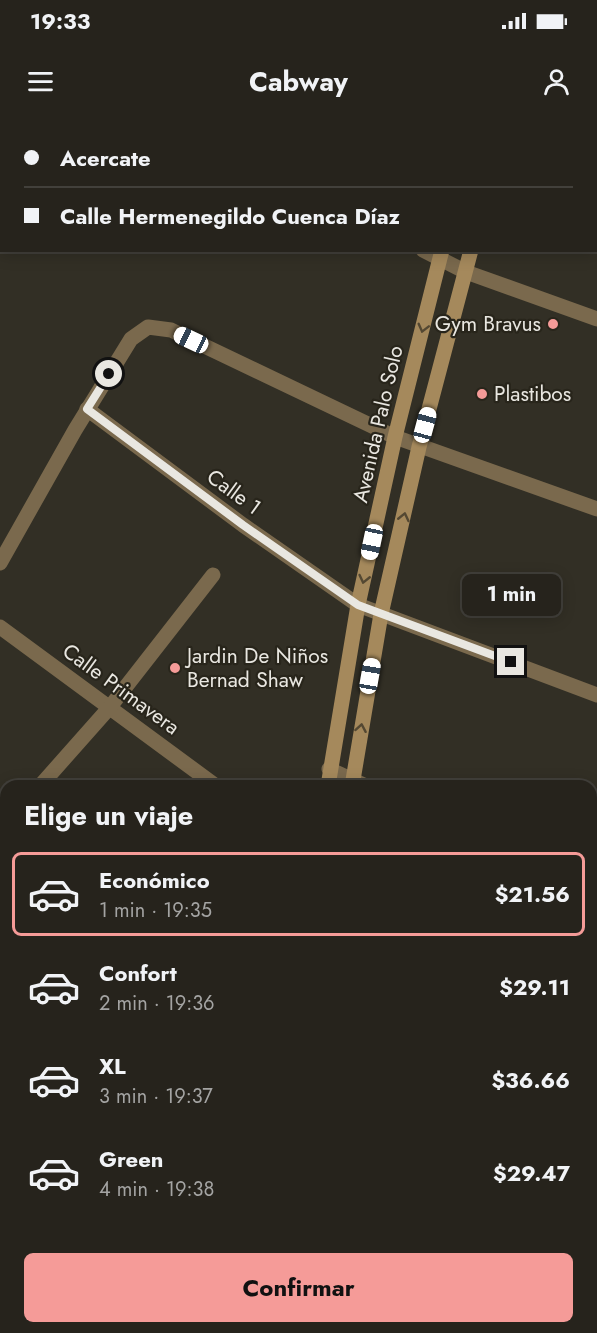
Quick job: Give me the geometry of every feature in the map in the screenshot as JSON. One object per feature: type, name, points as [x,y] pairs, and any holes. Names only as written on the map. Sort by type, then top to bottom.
[{"type":"main road","points":[[358,780],[381,614],[419,447],[471,252]]},
{"type":"main road","name":"Avenida Palo Solo","points":[[328,780],[358,605],[441,255]]},
{"type":"street","points":[[441,255],[466,272],[597,318]]},
{"type":"street","points":[[0,563],[87,409],[131,339],[148,327],[171,330],[419,447],[597,509]]},
{"type":"street","name":"Calle 1","points":[[87,409],[243,525],[358,605],[597,694]]},
{"type":"street","points":[[45,780],[110,707],[213,575]]},
{"type":"street","name":"Calle Primavera","points":[[0,627],[208,780]]},
{"type":"street","points":[[329,769],[350,780]]},
{"type":"place","name":"Gym Bravus","points":[[553,324]]},
{"type":"place","name":"Plastibos","points":[[482,394]]},
{"type":"place","name":"Jardin De Niños Bernad Shaw","points":[[175,668]]},
{"type":"route","points":[[109,374],[87,409],[243,525],[358,605],[511,662]]}]
